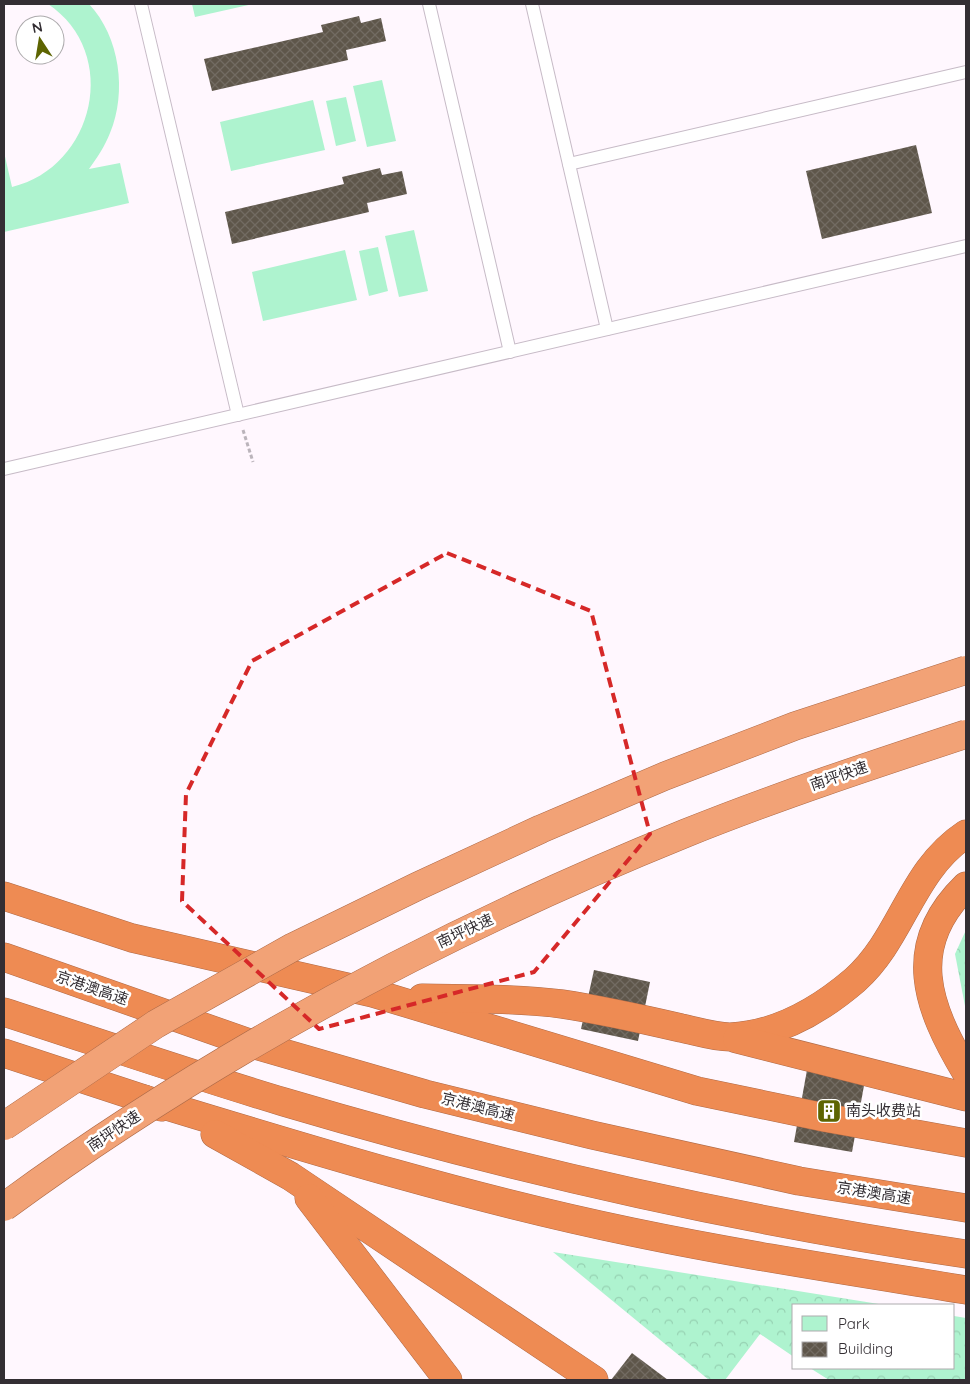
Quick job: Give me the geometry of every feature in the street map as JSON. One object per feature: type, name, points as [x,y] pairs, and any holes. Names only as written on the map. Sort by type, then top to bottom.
[{"type":"highway","points":[[4,1126],[156,1024],[293,947],[409,891],[541,829],[665,776],[796,726],[966,670]]},
{"type":"highway","name":"南坪快速","points":[[4,1207],[185,1084],[312,1009],[439,943],[569,882],[687,833],[815,784],[966,734]]},
{"type":"highway","points":[[728,1037],[760,1033],[795,1021],[856,979],[878,954],[920,881],[940,855],[966,834]]},
{"type":"highway","points":[[966,886],[954,898],[938,925],[929,952],[927,974],[930,999],[940,1023],[966,1072]]},
{"type":"highway","points":[[4,896],[132,938],[373,993],[696,1091],[827,1118],[966,1142]]},
{"type":"highway","name":"京港澳高速","points":[[4,957],[252,1044],[425,1094],[592,1135],[799,1181],[966,1208]]},
{"type":"highway","points":[[373,993],[412,997],[562,1004],[728,1037],[966,1097]]},
{"type":"highway","points":[[4,1012],[284,1102],[437,1144],[594,1183],[748,1216],[966,1254]]},
{"type":"highway","points":[[4,1053],[144,1099],[320,1153],[458,1190],[631,1232],[966,1290]]},
{"type":"highway","points":[[144,1099],[245,1149],[290,1176],[594,1380]]},
{"type":"highway","points":[[290,1176],[326,1218],[448,1380]]},
{"type":"lane","points":[[141,4],[238,415]]},
{"type":"lane","points":[[429,4],[510,352]]},
{"type":"lane","points":[[532,4],[607,330]]},
{"type":"lane","points":[[569,164],[966,72]]},
{"type":"lane","points":[[4,469],[966,246]]},
{"type":"path","points":[[238,415],[252,462]]},
{"type":"highlighted area","points":[[447,553],[591,611],[650,834],[534,972],[319,1029],[182,901],[186,794],[252,661]]},
{"type":"green space","points":[[48,4],[89,4],[100,17],[108,32],[118,66],[118,100],[108,138],[89,169],[120,163],[129,203],[4,232],[4,152],[12,187],[40,175],[63,157],[79,133],[88,106],[91,78],[85,50],[71,25],[65,20],[65,15],[60,15]]},
{"type":"green space","points":[[192,4],[253,4],[195,17]]},
{"type":"green space","points":[[382,80],[396,141],[367,147],[353,86]]},
{"type":"green space","points":[[346,97],[356,141],[336,146],[326,101]]},
{"type":"green space","points":[[313,100],[325,150],[231,171],[220,122]]},
{"type":"green space","points":[[414,230],[428,291],[399,297],[385,236]]},
{"type":"green space","points":[[378,247],[388,291],[369,296],[359,251]]},
{"type":"green space","points":[[345,250],[357,300],[263,321],[252,272]]},
{"type":"green space","points":[[966,930],[966,1011],[955,954]]},
{"type":"green space","points":[[553,1252],[879,1304],[792,1304],[792,1356],[760,1334],[725,1380],[709,1380]]},
{"type":"green space","points":[[955,1316],[966,1318],[966,1380],[829,1380],[812,1369],[955,1369]]},
{"type":"building","points":[[359,16],[361,23],[381,18],[386,41],[346,50],[348,60],[212,91],[204,59],[323,32],[321,25]]},
{"type":"building","points":[[916,145],[932,213],[822,239],[806,171]]},
{"type":"building","points":[[380,168],[382,175],[402,171],[407,194],[367,203],[369,212],[232,244],[225,212],[344,184],[342,177]]},
{"type":"building","points":[[594,970],[650,982],[638,1041],[581,1029]]},
{"type":"building","name":"南头收费站","points":[[807,1070],[865,1080],[852,1152],[794,1142]]},
{"type":"building","points":[[632,1353],[668,1380],[611,1380]]},
{"type":"place","name":"南头收费站","points":[[829,1111]]}]
